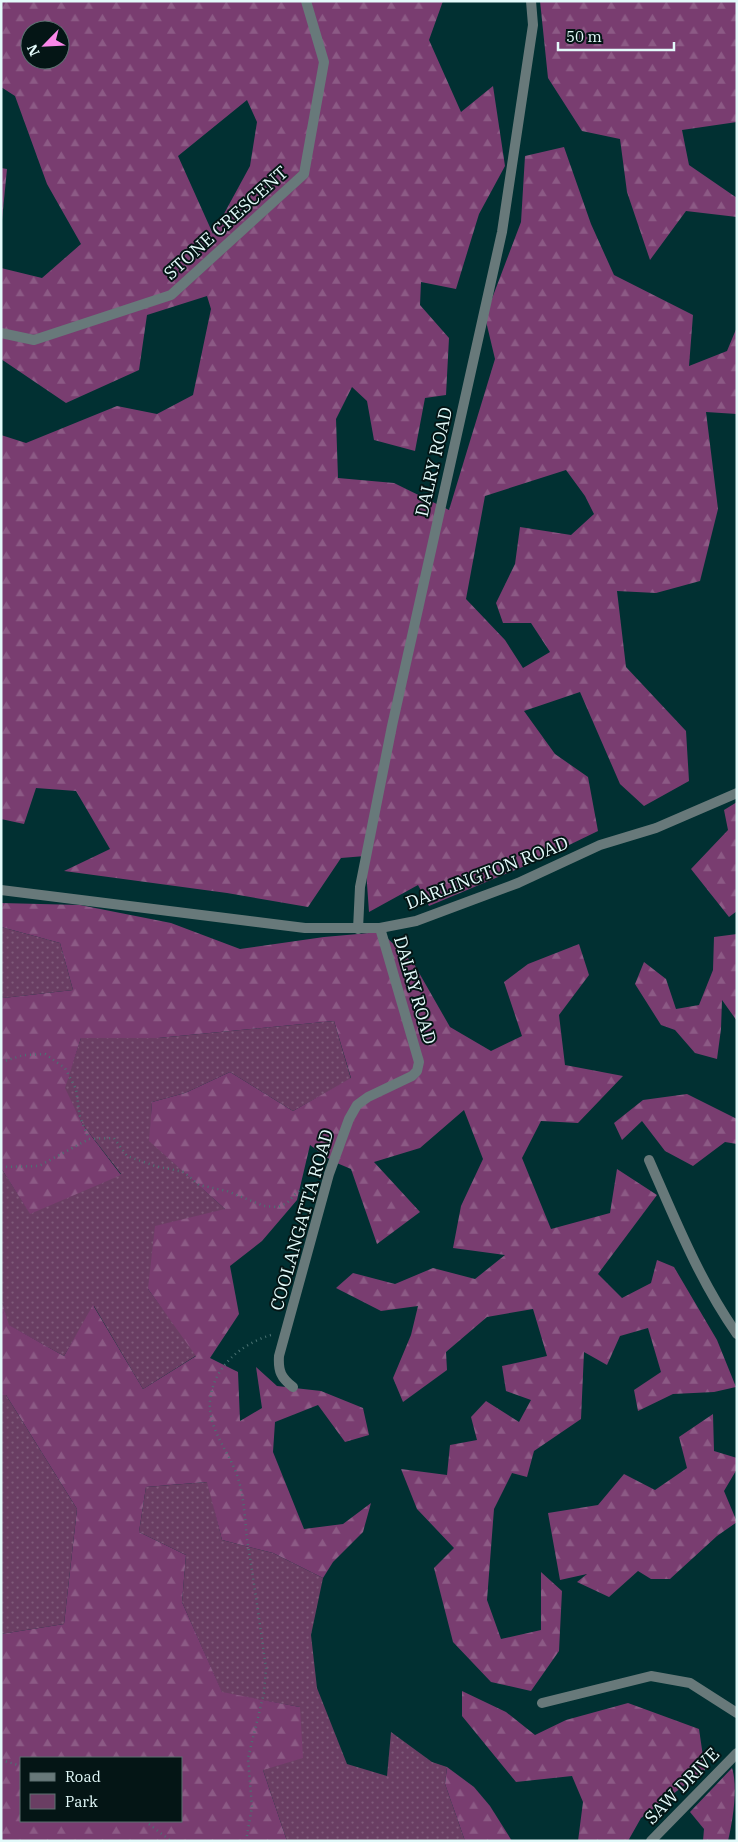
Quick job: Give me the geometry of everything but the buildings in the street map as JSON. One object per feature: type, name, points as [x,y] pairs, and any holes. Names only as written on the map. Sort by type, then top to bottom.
[{"type":"street","name":"STONE CRESCENT","points":[[1,333],[34,340],[171,295],[304,174],[324,62],[306,1]]},
{"type":"street","name":"DALRY ROAD","points":[[358,929],[360,887],[392,726],[502,232],[533,24],[532,1]]},
{"type":"street","name":"DARLINGTON ROAD","points":[[1,890],[305,928],[380,928],[416,921],[500,890],[600,846],[656,828],[737,793]]},
{"type":"street","name":"DALRY ROAD","points":[[380,928],[419,1062]]},
{"type":"street","name":"COOLANGATTA ROAD","points":[[293,1387],[280,1374],[278,1367],[281,1346],[329,1174],[350,1118],[357,1105],[368,1097],[412,1076],[417,1070],[419,1062]]},
{"type":"street","points":[[648,1160],[700,1272],[724,1316],[737,1334]]},
{"type":"street","points":[[542,1702],[651,1676],[690,1683],[737,1712]]},
{"type":"street","name":"SAW DRIVE","points":[[651,1841],[737,1753]]},
{"type":"path","points":[[1,1062],[24,1055],[45,1054],[66,1068],[76,1089],[80,1117],[89,1139]]},
{"type":"path","points":[[1,1167],[38,1166],[89,1139],[114,1138],[127,1156],[155,1166],[184,1172],[199,1185],[227,1191],[264,1206],[278,1208],[287,1203],[297,1192],[329,1174]]},
{"type":"path","points":[[246,1841],[252,1807],[248,1758],[264,1693],[266,1668],[237,1476],[215,1431],[210,1400],[225,1363],[233,1354],[267,1336],[286,1331]]},
{"type":"path","points":[[1,1760],[20,1766]]},
{"type":"path","points":[[146,1822],[171,1841]]},
{"type":"green space","points":[[1,1],[443,1],[429,40],[461,112],[493,86],[505,166],[479,214],[456,289],[421,282],[420,305],[449,338],[446,395],[425,398],[415,451],[374,440],[367,401],[352,387],[336,419],[338,478],[394,483],[449,510],[495,359],[485,317],[521,222],[525,156],[564,147],[591,224],[614,275],[693,315],[689,366],[727,351],[737,327],[737,414],[706,412],[718,509],[700,581],[656,593],[617,591],[626,667],[686,731],[689,781],[644,806],[620,784],[580,692],[524,711],[555,754],[588,777],[598,831],[534,862],[429,906],[418,885],[369,912],[365,856],[341,858],[308,907],[227,893],[64,871],[110,849],[76,791],[36,788],[24,824],[1,819],[1,435],[26,443],[117,406],[157,414],[193,395],[211,309],[207,296],[147,315],[139,370],[66,403],[1,359],[1,268],[42,278],[81,244],[47,184],[15,96],[1,87]],"holes":[[[247,100],[257,122],[250,166],[213,234],[178,156]],[[566,470],[585,496],[594,514],[571,535],[520,527],[515,564],[496,603],[503,623],[531,623],[550,652],[523,668],[505,640],[466,599],[485,496]]]},
{"type":"green space","points":[[540,1],[737,1],[737,122],[682,130],[689,165],[737,198],[737,217],[686,211],[650,260],[627,192],[620,139],[582,131],[548,78]]},
{"type":"green space","points":[[1,168],[7,169],[1,230]]},
{"type":"green space","points":[[737,802],[737,911],[729,917],[691,869],[728,830],[724,810]]},
{"type":"green space","points":[[1,903],[80,905],[171,923],[240,949],[324,937],[381,932],[414,964],[450,1027],[491,1051],[522,1036],[504,982],[528,964],[579,944],[589,975],[559,1015],[565,1065],[623,1076],[578,1123],[541,1121],[522,1158],[551,1229],[610,1213],[617,1169],[657,1195],[598,1274],[622,1298],[651,1283],[657,1260],[674,1267],[717,1340],[736,1387],[714,1392],[673,1394],[638,1411],[634,1390],[661,1372],[648,1328],[620,1336],[607,1365],[584,1352],[581,1419],[534,1451],[527,1477],[512,1473],[494,1509],[487,1600],[501,1639],[541,1630],[541,1572],[562,1591],[559,1651],[531,1691],[491,1682],[453,1642],[434,1568],[454,1548],[417,1509],[401,1469],[447,1475],[450,1445],[477,1440],[471,1417],[486,1401],[519,1422],[531,1400],[506,1391],[502,1366],[547,1356],[533,1309],[487,1317],[446,1352],[447,1370],[403,1402],[393,1378],[411,1335],[418,1306],[381,1311],[336,1288],[353,1273],[395,1284],[433,1268],[475,1279],[505,1255],[453,1248],[461,1206],[483,1159],[464,1110],[420,1148],[374,1162],[420,1212],[377,1244],[351,1169],[332,1161],[310,1145],[297,1200],[262,1241],[230,1266],[239,1314],[210,1358],[238,1372],[240,1421],[262,1408],[256,1367],[277,1386],[321,1391],[363,1408],[369,1435],[345,1442],[318,1405],[275,1422],[273,1452],[304,1529],[343,1524],[371,1503],[363,1532],[333,1562],[323,1578],[273,1553],[222,1540],[207,1482],[146,1487],[139,1532],[186,1555],[182,1602],[222,1692],[300,1707],[303,1758],[263,1770],[287,1841],[1,1841],[1,1634],[64,1624],[77,1509],[6,1395],[1,1395],[1,1299],[9,1325],[64,1356],[93,1305],[143,1389],[196,1356],[148,1289],[155,1226],[225,1209],[149,1141],[152,1102],[185,1093],[230,1072],[293,1111],[351,1078],[334,1021],[158,1038],[81,1038],[65,1088],[83,1125],[121,1175],[30,1214],[1,1168],[1,994],[3,998],[73,990],[60,943],[1,927]]},
{"type":"green space","points":[[1,927],[60,943],[73,990],[3,998],[1,994]]},
{"type":"green space","points":[[737,934],[737,1021],[722,1000],[717,1059],[695,1053],[675,1030],[661,1025],[635,984],[644,962],[666,979],[676,1009],[699,1005],[713,970],[714,937]]},
{"type":"green space","points":[[334,1021],[351,1079],[293,1111],[230,1072],[185,1093],[152,1102],[150,1141],[225,1209],[148,1289],[197,1355],[143,1389],[94,1306],[64,1356],[8,1325],[1,1299],[1,1168],[30,1213],[121,1174],[83,1125],[64,1088],[81,1038],[158,1038]]},
{"type":"green space","points":[[687,1094],[737,1119],[737,1144],[725,1142],[693,1166],[665,1151],[642,1121],[622,1140],[614,1123],[643,1100]]},
{"type":"green space","points":[[1,1395],[6,1395],[77,1509],[64,1624],[1,1634]]},
{"type":"green space","points":[[713,1414],[714,1451],[737,1458],[737,1469],[724,1491],[737,1522],[717,1536],[670,1579],[651,1579],[638,1571],[609,1597],[577,1582],[587,1574],[560,1580],[548,1513],[598,1505],[624,1474],[655,1490],[687,1468],[679,1437]]},
{"type":"green space","points":[[208,1482],[222,1540],[273,1553],[323,1578],[311,1635],[317,1688],[347,1764],[387,1776],[391,1732],[432,1762],[447,1767],[445,1784],[465,1841],[287,1841],[263,1770],[300,1707],[222,1693],[182,1602],[186,1555],[139,1532],[146,1487]]},
{"type":"green space","points":[[462,1691],[506,1712],[535,1735],[566,1720],[628,1703],[699,1729],[705,1770],[641,1818],[628,1841],[578,1841],[583,1802],[572,1776],[516,1782],[462,1716]]},
{"type":"green space","points":[[447,1767],[474,1787],[490,1806],[512,1841],[465,1841],[445,1784]]},
{"type":"green space","points":[[732,1768],[735,1794],[728,1841],[703,1841],[704,1829],[690,1812]]}]
